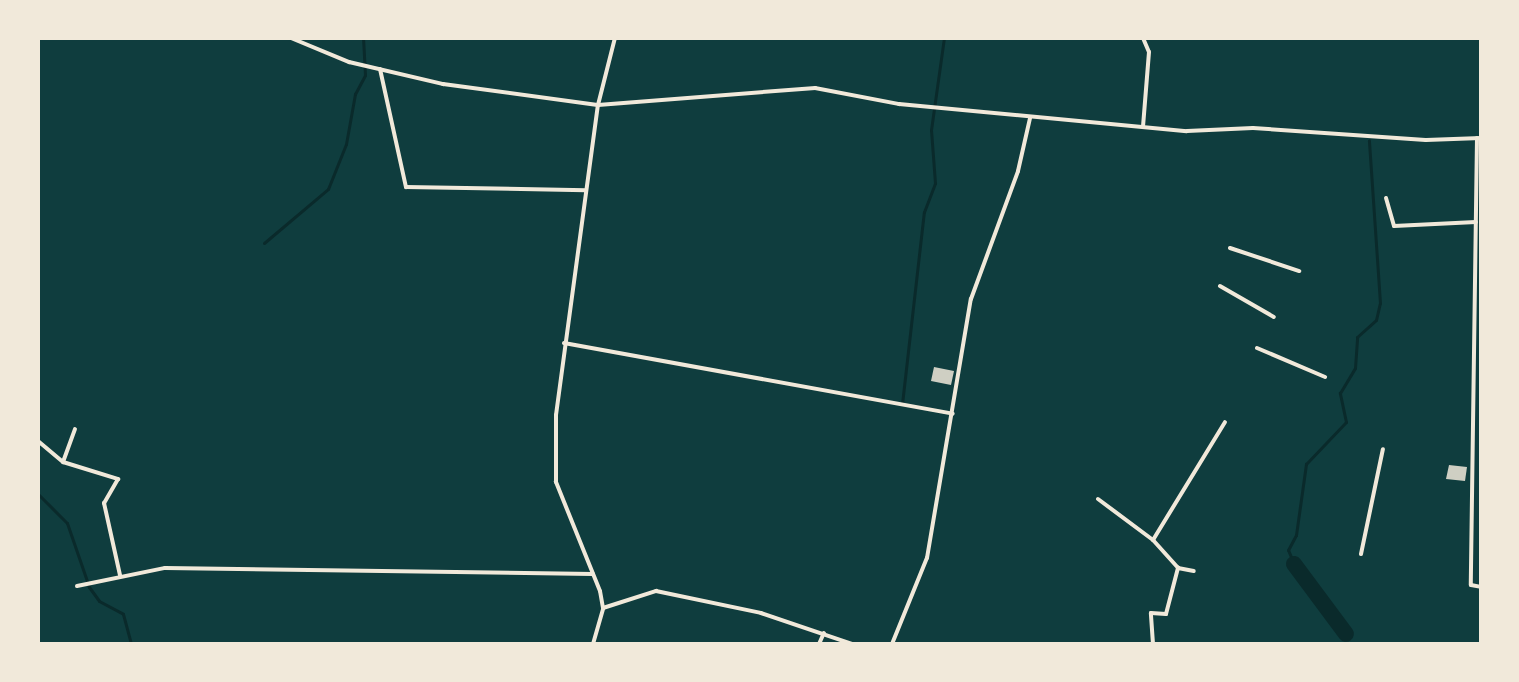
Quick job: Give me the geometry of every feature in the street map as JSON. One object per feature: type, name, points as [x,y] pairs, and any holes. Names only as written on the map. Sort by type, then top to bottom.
[{"type":"street","points":[[291,38],[380,69],[443,84],[598,105],[815,88],[899,104],[1030,118],[1143,126],[1479,138],[1471,585],[1481,587]]},
{"type":"street","points":[[593,644],[603,608],[593,574],[556,482],[564,343],[598,105],[615,38]]},
{"type":"street","points":[[1143,38],[1149,52],[1143,126]]},
{"type":"street","points":[[380,69],[406,187],[586,190]]},
{"type":"street","points":[[892,644],[927,558],[971,299],[1018,171],[1030,118]]},
{"type":"street","points":[[1386,198],[1394,226],[1476,222]]},
{"type":"street","points":[[1230,248],[1299,271]]},
{"type":"street","points":[[1220,286],[1274,317]]},
{"type":"street","points":[[564,343],[953,414]]},
{"type":"street","points":[[1257,348],[1325,377]]},
{"type":"street","points":[[1153,540],[1225,422]]},
{"type":"street","points":[[63,462],[75,429]]},
{"type":"street","points":[[38,441],[63,462],[118,479],[104,503],[120,575]]},
{"type":"street","points":[[1361,554],[1383,449]]},
{"type":"street","points":[[1098,499],[1153,540],[1178,568],[1194,571]]},
{"type":"street","points":[[77,586],[165,568],[593,574]]},
{"type":"street","points":[[1153,644],[1151,613],[1166,614],[1178,568]]},
{"type":"street","points":[[603,608],[656,591],[761,613],[852,644]]},
{"type":"street","points":[[819,644],[824,633]]},
{"type":"building","points":[[934,367],[954,371],[951,385],[931,381]]},
{"type":"building","points":[[1449,465],[1467,467],[1465,481],[1446,479]]},
{"type":"waterway","points":[[264,243],[328,189],[346,144],[355,94],[365,75],[363,38]]},
{"type":"waterway","points":[[902,404],[924,212],[935,183],[931,130],[944,38]]},
{"type":"waterway","points":[[1294,564],[1288,550],[1296,535],[1306,464],[1346,422],[1340,393],[1355,368],[1357,337],[1376,320],[1380,303],[1369,140]]},
{"type":"waterway","points":[[38,494],[67,523],[89,587],[99,601],[123,614],[131,644]]},
{"type":"waterway","points":[[1294,564],[1346,634]]}]
